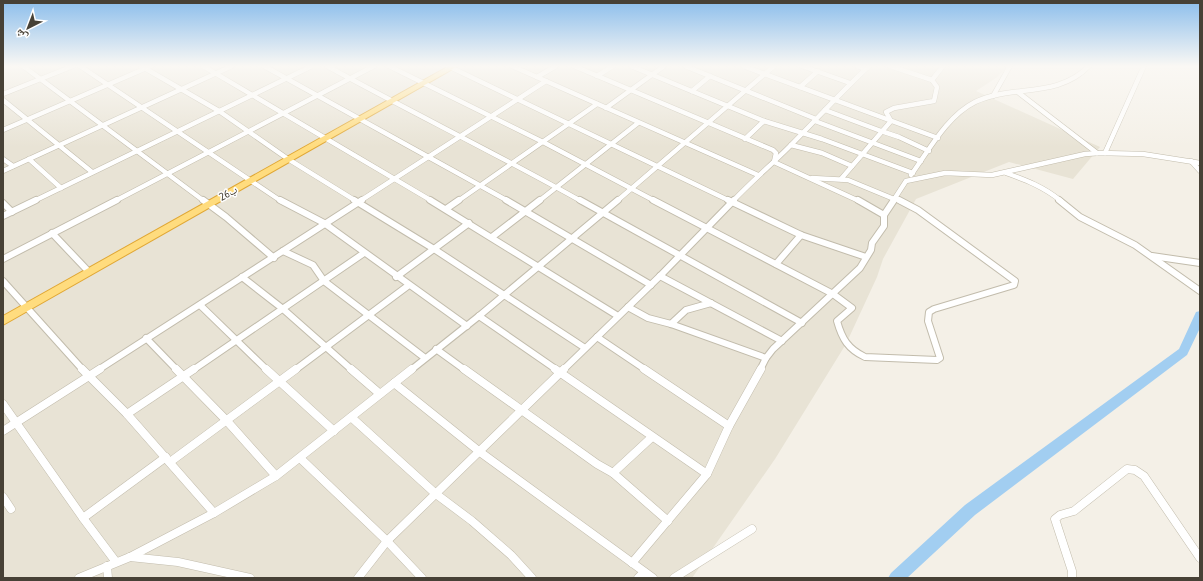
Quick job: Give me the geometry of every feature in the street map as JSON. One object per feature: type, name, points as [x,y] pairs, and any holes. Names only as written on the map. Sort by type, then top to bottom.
[{"type":"highway","name":"26ب","points":[[3,321],[405,93]]},
{"type":"street","points":[[57,93],[167,172],[226,217],[274,258]]},
{"type":"street","points":[[3,130],[87,93]]},
{"type":"street","points":[[121,93],[289,206],[324,222],[364,254],[466,326]]},
{"type":"street","points":[[3,171],[171,93]]},
{"type":"street","points":[[187,93],[219,111],[288,159],[434,249],[585,348]]},
{"type":"street","points":[[250,93],[324,139],[492,236],[618,316]]},
{"type":"street","points":[[3,216],[136,150],[257,93]]},
{"type":"street","points":[[314,93],[358,119],[526,211],[651,285]]},
{"type":"street","points":[[3,259],[167,172],[322,93]]},
{"type":"street","points":[[377,93],[513,163],[802,323]]},
{"type":"street","points":[[443,93],[543,142],[833,294],[852,308],[837,321],[845,344],[854,352],[865,357],[896,357],[933,361],[937,360],[940,358],[928,321],[929,312],[934,309],[1014,285],[1015,281],[1012,278],[918,210],[848,180],[808,178]]},
{"type":"street","points":[[506,93],[802,235],[866,257]]},
{"type":"street","points":[[3,431],[146,338],[274,258],[324,222],[359,202],[527,93]]},
{"type":"street","points":[[573,93],[684,144],[758,175]]},
{"type":"street","points":[[606,108],[626,93]]},
{"type":"street","points":[[637,93],[773,150],[776,153],[774,162]]},
{"type":"street","points":[[697,93],[764,121],[862,154],[912,173]]},
{"type":"street","points":[[79,578],[130,557],[214,513],[276,476],[479,316],[572,239],[742,93]]},
{"type":"street","points":[[753,93],[872,143],[921,161]]},
{"type":"street","points":[[816,93],[938,138]]},
{"type":"street","points":[[358,578],[387,541],[651,285],[758,175],[803,134],[840,93]]},
{"type":"street","points":[[890,121],[886,112],[894,108],[934,101],[936,93]]},
{"type":"street","points":[[632,563],[707,474],[729,426],[754,383],[766,358],[782,341],[860,268],[871,250],[872,243],[884,226],[884,215],[906,181],[938,138],[961,111],[974,102],[992,96],[1018,93]]},
{"type":"street","points":[[1019,93],[1097,153]]},
{"type":"street","points":[[1105,153],[1132,93]]},
{"type":"street","points":[[3,100],[92,172]]},
{"type":"street","points":[[832,112],[840,102]]},
{"type":"street","points":[[446,209],[597,104]]},
{"type":"street","points":[[825,110],[893,134],[929,151]]},
{"type":"street","points":[[745,139],[764,121]]},
{"type":"street","points":[[841,179],[890,121]]},
{"type":"street","points":[[492,236],[586,165],[638,123]]},
{"type":"street","points":[[791,145],[822,153],[852,166]]},
{"type":"street","points":[[906,181],[945,173],[992,175],[1086,154],[1097,153],[1151,154],[1200,162]]},
{"type":"street","points":[[3,159],[13,166]]},
{"type":"street","points":[[29,159],[61,188]]},
{"type":"street","points":[[1191,161],[1200,171]]},
{"type":"street","points":[[774,162],[849,195],[884,215]]},
{"type":"street","points":[[1006,172],[1030,181],[1050,192],[1080,216],[1135,245],[1200,291]]},
{"type":"street","points":[[3,203],[12,212]]},
{"type":"street","points":[[396,277],[469,223]]},
{"type":"street","points":[[52,234],[89,272]]},
{"type":"street","points":[[776,264],[802,235]]},
{"type":"street","points":[[283,251],[313,265],[324,281],[425,358]]},
{"type":"street","points":[[127,414],[364,254]]},
{"type":"street","points":[[1152,256],[1200,263]]},
{"type":"street","points":[[660,276],[782,341]]},
{"type":"street","points":[[242,277],[283,310],[380,394]]},
{"type":"street","points":[[3,281],[89,376],[127,414],[214,513]]},
{"type":"street","points":[[83,518],[227,421],[409,286]]},
{"type":"street","points":[[671,324],[681,313],[686,310],[711,303]]},
{"type":"street","points":[[200,304],[280,382],[334,431]]},
{"type":"street","points":[[628,307],[648,318],[671,324],[766,358]]},
{"type":"street","points":[[479,316],[707,474]]},
{"type":"street","points":[[597,337],[729,426]]},
{"type":"street","points":[[146,338],[227,421],[276,476]]},
{"type":"street","points":[[436,349],[597,464],[613,473],[668,521]]},
{"type":"street","points":[[394,383],[480,452],[632,563],[641,575],[654,578]]},
{"type":"street","points":[[3,404],[83,518],[116,562]]},
{"type":"street","points":[[351,417],[436,494],[472,521],[510,555],[532,578]]},
{"type":"street","points":[[613,473],[652,437]]},
{"type":"street","points":[[300,458],[387,541],[422,578]]},
{"type":"street","points":[[1072,578],[1072,571],[1055,519],[1060,515],[1074,511],[1127,469],[1135,470],[1144,476],[1200,558]]},
{"type":"street","points":[[3,498],[11,509]]},
{"type":"street","points":[[674,578],[752,528]]},
{"type":"street","points":[[130,557],[178,562],[250,578]]},
{"type":"street","points":[[107,566],[108,578]]},
{"type":"shaded area","points":[[3,93],[981,93],[1100,147],[1073,179],[1009,162],[916,199],[883,259],[877,277],[846,344],[775,459],[692,578],[3,578]]},
{"type":"waterway","points":[[896,578],[970,510],[1183,352],[1200,315]]}]
